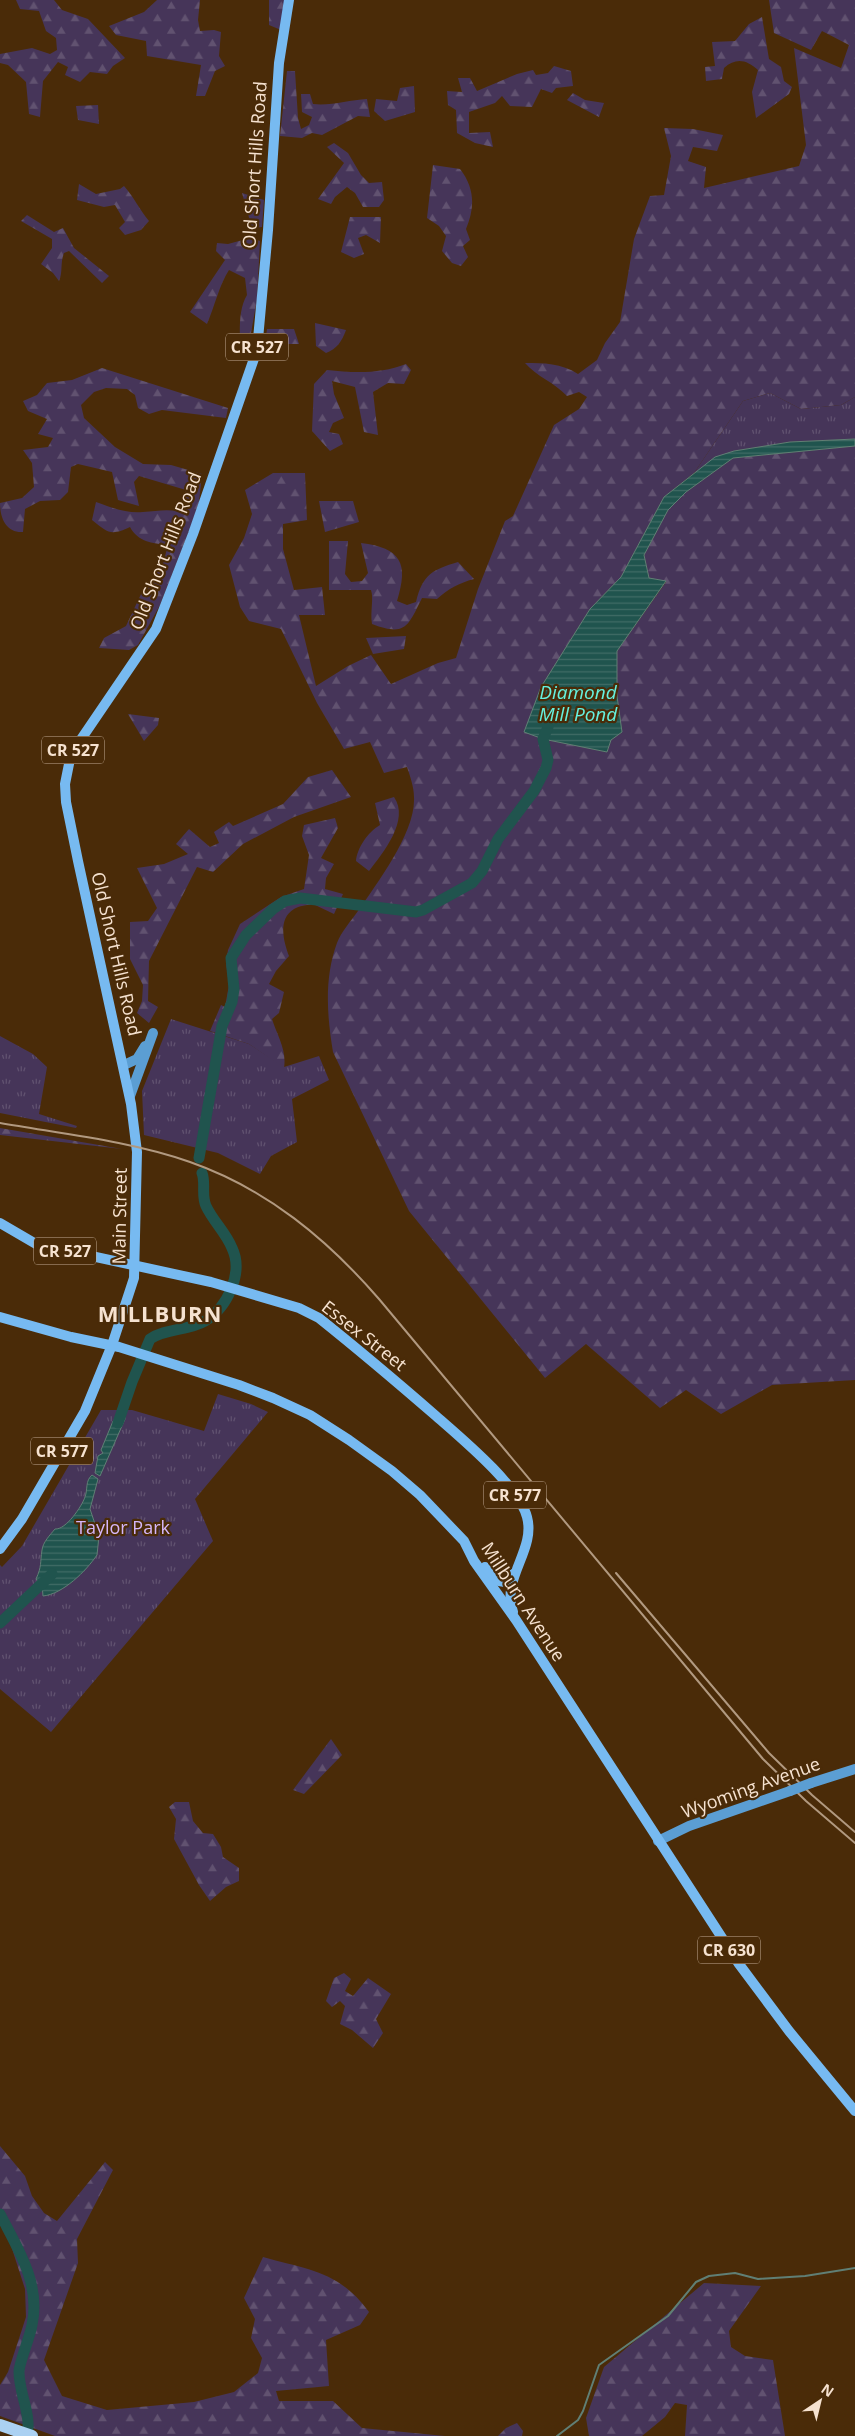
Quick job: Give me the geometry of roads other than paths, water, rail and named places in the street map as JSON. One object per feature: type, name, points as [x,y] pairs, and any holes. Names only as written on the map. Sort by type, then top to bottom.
[{"type":"highway","points":[[0,2426],[26,2434]]},
{"type":"highway","points":[[0,2434],[5,2436]]},
{"type":"main road","name":"Old Short Hills Road","points":[[137,1152],[125,1069],[66,802],[68,767],[71,754],[82,735],[156,629],[193,534],[255,356],[268,230],[279,63],[290,0]]},
{"type":"main road","points":[[125,1069],[137,1059],[153,1033],[130,1096]]},
{"type":"main road","points":[[125,1069],[142,1066]]},
{"type":"main road","name":"Main Street","points":[[0,1549],[22,1519],[85,1411],[112,1345],[134,1278],[136,1266],[137,1152]]},
{"type":"main road","name":"Essex Street","points":[[0,1223],[36,1244],[224,1285],[299,1308],[319,1318],[472,1446],[520,1500],[527,1515],[528,1535],[515,1571],[510,1600],[516,1620]]},
{"type":"main road","name":"Millburn Avenue","points":[[0,1317],[152,1357],[239,1385],[310,1415],[392,1471],[436,1511],[464,1541],[478,1566],[516,1620],[739,1964],[789,2031],[855,2111]]},
{"type":"main road","points":[[464,1541],[499,1581],[509,1580],[515,1571]]},
{"type":"main road","name":"Wyoming Avenue","points":[[658,1841],[689,1826],[855,1769]]},
{"type":"water","name":"Diamond Mill Pond","points":[[855,439],[855,446],[733,458],[686,492],[668,510],[644,555],[649,578],[666,581],[617,651],[617,696],[622,732],[611,740],[607,752],[543,739],[524,732],[541,687],[590,609],[621,577],[664,497],[715,457],[734,451],[790,442]]},
{"type":"water","points":[[121,1408],[124,1409],[125,1419],[100,1476],[95,1473],[98,1456],[103,1453],[101,1450],[113,1421],[120,1415]]},
{"type":"water","points":[[92,1475],[98,1479],[90,1509],[99,1536],[97,1555],[73,1581],[58,1591],[43,1596],[42,1584],[36,1579],[44,1544],[55,1529],[69,1522],[81,1506]]},
{"type":"waterway","points":[[199,1158],[222,1026],[232,1002],[234,989],[231,958],[246,935],[273,909],[285,901],[300,898],[416,912],[472,883],[482,871],[498,839],[534,791],[546,768],[548,760],[543,739],[548,727]]},
{"type":"waterway","points":[[118,1423],[132,1382],[150,1339],[156,1335],[205,1321],[220,1308],[235,1279],[236,1268],[232,1248],[206,1206],[202,1173]]},
{"type":"waterway","points":[[0,1623],[52,1574]]},
{"type":"waterway","points":[[0,2214],[26,2267],[33,2295],[32,2325],[19,2372],[27,2412],[27,2436]]},
{"type":"waterway","points":[[557,2436],[578,2420],[599,2365],[668,2316],[696,2282],[709,2276],[735,2273],[758,2279],[805,2276],[855,2268]]},
{"type":"railway","points":[[0,1123],[120,1143],[190,1162],[245,1186],[270,1201],[317,1236],[379,1299],[763,1759],[806,1801],[855,1843]]},
{"type":"railway","points":[[616,1573],[769,1753],[812,1795],[855,1832]]},
{"type":"district","name":"MILLBURN","points":[[160,1314]]},
{"type":"park label","name":"Taylor Park","points":[[123,1528]]}]
